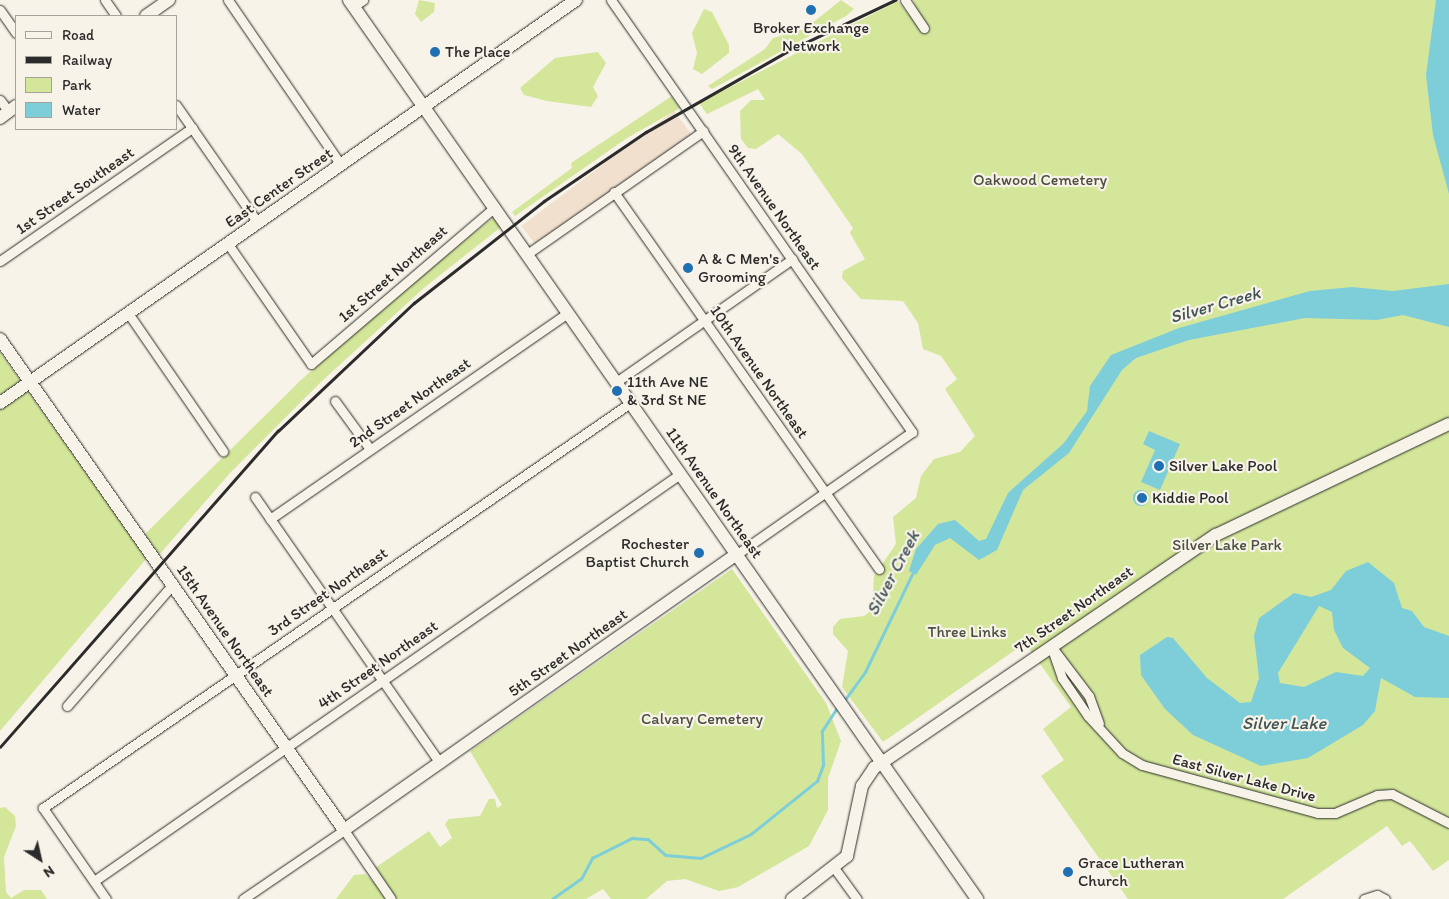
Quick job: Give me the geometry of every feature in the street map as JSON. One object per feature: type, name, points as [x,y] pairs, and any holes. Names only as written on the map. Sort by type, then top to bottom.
[{"type":"street","points":[[105,0],[115,15]]},
{"type":"street","points":[[147,15],[169,0]]},
{"type":"street","points":[[228,0],[341,165]]},
{"type":"street","name":"East Center Street","points":[[0,403],[576,0]]},
{"type":"street","name":"9th Avenue Northeast","points":[[611,0],[912,432]]},
{"type":"street","points":[[905,0],[924,28]]},
{"type":"street","name":"11th Avenue Northeast","points":[[356,2],[424,106],[567,313],[977,899]]},
{"type":"street","points":[[0,10],[15,32]]},
{"type":"street","points":[[0,100],[8,112]]},
{"type":"street","points":[[178,108],[258,223]]},
{"type":"street","name":"1st Street Southeast","points":[[0,261],[192,128]]},
{"type":"street","points":[[527,254],[703,131]]},
{"type":"street","name":"10th Avenue Northeast","points":[[614,192],[879,569]]},
{"type":"street","name":"1st Street Northeast","points":[[228,244],[311,364],[495,207]]},
{"type":"street","points":[[616,382],[792,260]]},
{"type":"street","points":[[128,313],[224,451]]},
{"type":"street","name":"2nd Street Northeast","points":[[270,518],[567,313]]},
{"type":"street","name":"15th Avenue Northeast","points":[[0,339],[391,899]]},
{"type":"street","points":[[335,401],[370,449]]},
{"type":"street","name":"3rd Street Northeast","points":[[94,881],[43,808],[630,403]]},
{"type":"street","name":"7th Street Northeast","points":[[792,899],[835,868],[850,849],[863,781],[881,762],[1216,535],[1449,424]]},
{"type":"street","name":"5th Street Northeast","points":[[243,899],[912,432]]},
{"type":"street","name":"4th Street Northeast","points":[[94,881],[680,474]]},
{"type":"street","points":[[255,496],[440,763]]},
{"type":"street","points":[[67,706],[172,585]]},
{"type":"street","name":"East Silver Lake Drive","points":[[1051,646],[1089,696],[1099,723],[1122,753],[1152,769],[1327,814],[1377,795],[1392,794],[1449,823]]},
{"type":"street","points":[[835,868],[857,899]]},
{"type":"street","points":[[94,881],[106,899]]},
{"type":"street","points":[[1364,899],[1381,897]]},
{"type":"shaded area","points":[[674,111],[692,135],[540,250],[521,226]]},
{"type":"green space","points":[[419,0],[435,3],[434,12],[421,22],[415,14]]},
{"type":"green space","points":[[841,0],[854,9],[846,16],[712,89],[708,86],[765,49],[773,38],[805,29]]},
{"type":"green space","points":[[913,0],[1449,0],[1449,860],[1433,871],[1410,841],[1402,846],[1387,826],[1283,899],[1128,899],[1041,776],[1064,760],[1043,729],[1071,707],[1025,643],[883,742],[842,687],[848,651],[833,634],[833,627],[840,619],[864,616],[872,610],[874,576],[896,544],[893,517],[916,498],[921,476],[934,459],[960,452],[975,436],[945,389],[957,379],[941,356],[923,349],[918,323],[903,301],[861,299],[842,278],[843,271],[865,259],[850,233],[853,228],[802,154],[778,134],[756,149],[748,148],[741,139],[740,111],[751,100],[765,100],[758,89],[707,114],[699,103],[898,1],[908,14],[917,9]]},
{"type":"green space","points":[[704,9],[712,12],[729,45],[729,53],[702,74],[693,69],[697,53],[692,33]]},
{"type":"green space","points":[[598,52],[606,63],[593,87],[598,96],[591,107],[547,101],[524,95],[520,88],[555,58]]},
{"type":"green space","points":[[672,96],[680,108],[627,138],[515,216],[512,212],[572,168],[571,163]]},
{"type":"green space","points":[[494,217],[501,227],[425,287],[323,380],[230,473],[159,555],[145,534],[301,380],[396,295]]},
{"type":"green space","points":[[0,352],[147,558],[0,731]]},
{"type":"green space","name":"Calvary Cemetery","points":[[732,569],[826,703],[841,741],[828,778],[828,810],[809,846],[738,887],[719,891],[685,879],[667,881],[646,899],[611,899],[603,889],[586,899],[336,899],[354,875],[365,874],[377,885],[372,870],[429,831],[440,847],[452,838],[445,824],[449,819],[480,816],[489,799],[495,799],[497,808],[502,805],[470,751]]},
{"type":"green space","points":[[5,807],[15,816],[16,826],[4,857],[6,892],[11,898],[24,890],[41,890],[47,899],[0,899],[0,808]]},
{"type":"water","points":[[1436,0],[1449,0],[1449,194],[1433,135],[1426,75]]},
{"type":"water","points":[[1449,284],[1449,327],[1403,315],[1377,320],[1305,318],[1189,340],[1136,358],[1122,370],[1069,453],[1023,490],[997,550],[979,560],[950,538],[935,545],[916,575],[909,571],[916,549],[938,524],[955,520],[979,541],[986,539],[1008,493],[1064,443],[1087,411],[1090,386],[1111,355],[1179,328],[1310,291],[1352,287],[1393,291]]},
{"type":"water","name":"Silver Lake Pool","points":[[1149,431],[1180,444],[1160,490],[1141,482],[1155,450],[1143,444]]},
{"type":"water","name":"Kiddie Pool","points":[[1141,490],[1147,492],[1149,498],[1147,504],[1141,506],[1135,504],[1133,498],[1135,492]]},
{"type":"water","name":"Silver Lake","points":[[1368,562],[1394,583],[1402,608],[1412,611],[1424,627],[1449,636],[1449,698],[1415,697],[1381,678],[1375,711],[1363,725],[1308,758],[1261,766],[1193,735],[1165,709],[1141,675],[1140,655],[1167,637],[1173,638],[1207,678],[1240,703],[1251,702],[1259,678],[1254,636],[1259,618],[1294,593],[1311,597],[1331,590],[1346,571]],"holes":[[[1319,606],[1332,612],[1334,630],[1343,648],[1370,668],[1363,676],[1336,672],[1304,687],[1280,683],[1278,673]]]},
{"type":"waterway","name":"Silver Creek","points":[[844,701],[865,672],[914,570]]},
{"type":"waterway","name":"Silver Creek","points":[[552,899],[581,879],[592,858],[632,838],[648,839],[666,855],[701,858],[751,834],[817,781],[823,765],[822,731],[838,706]]},
{"type":"railway","points":[[0,747],[278,431],[414,303],[544,201],[646,132],[788,51],[895,0]]},
{"type":"place","name":"Broker Exchange Network","points":[[811,10]]},
{"type":"place","name":"The Place","points":[[435,52]]},
{"type":"place","name":"A & C Men's Grooming","points":[[688,268]]},
{"type":"place","name":"11th Ave NE & 3rd St NE","points":[[617,391]]},
{"type":"place","name":"Silver Lake Pool","points":[[1159,466]]},
{"type":"place","name":"Kiddie Pool","points":[[1142,498]]},
{"type":"place","name":"Rochester Baptist Church","points":[[699,553]]},
{"type":"place","name":"Grace Lutheran Church","points":[[1068,872]]},
{"type":"park label","name":"Oakwood Cemetery","points":[[1040,180]]},
{"type":"park label","name":"Silver Lake Park","points":[[1227,545]]},
{"type":"park label","name":"Three Links","points":[[967,632]]}]
